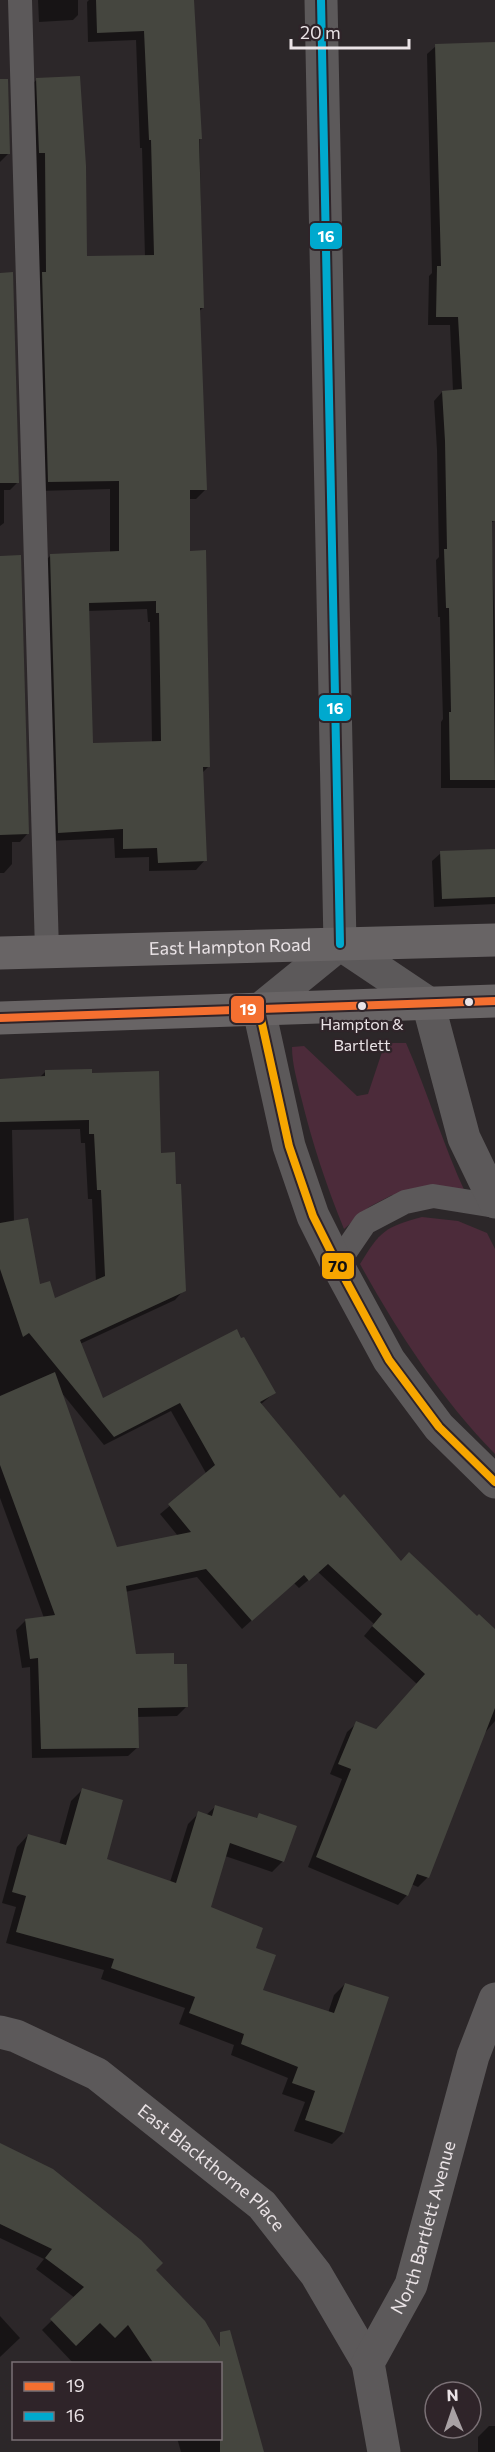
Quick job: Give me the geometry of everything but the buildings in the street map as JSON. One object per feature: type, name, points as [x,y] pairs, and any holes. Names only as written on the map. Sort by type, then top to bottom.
[{"type":"main road","name":"East Hampton Road","points":[[0,953],[495,940]]},
{"type":"main road","points":[[0,1018],[495,1001]]},
{"type":"street","points":[[321,0],[340,944]]},
{"type":"street","points":[[340,944],[428,1003],[464,1138],[495,1204]]},
{"type":"street","points":[[340,944],[258,1010],[289,1146],[314,1216],[389,1360],[439,1427],[495,1482]]},
{"type":"street","name":"North Bartlett Avenue","points":[[368,2363],[411,2285],[473,2056],[495,1999]]},
{"type":"street","name":"East Blackthorne Place","points":[[0,2032],[16,2036],[97,2074],[262,2205],[316,2274],[368,2363]]},
{"type":"street","points":[[368,2363],[384,2452]]},
{"type":"lane","points":[[20,0],[47,951]]},
{"type":"lane","points":[[337,1264],[365,1223],[405,1202],[433,1197],[495,1204]]},
{"type":"shaded area","points":[[385,1043],[406,1043],[466,1194],[392,1195],[369,1207],[344,1229],[325,1180],[310,1130],[295,1072],[292,1047],[304,1046],[357,1096],[368,1094]]},
{"type":"shaded area","points":[[422,1217],[458,1221],[487,1233],[495,1249],[495,1454],[456,1411],[421,1364],[360,1264],[373,1244],[385,1232]]},
{"type":"transit line","name":"16","points":[[321,0],[340,944]]},
{"type":"transit line","name":"19","points":[[0,1018],[495,1001]]},
{"type":"transit line","name":"70","points":[[259,1010],[289,1146],[313,1216],[389,1360],[439,1427],[495,1482]]},
{"type":"place","name":"Hampton & Bartlett","points":[[362,1006]]}]
